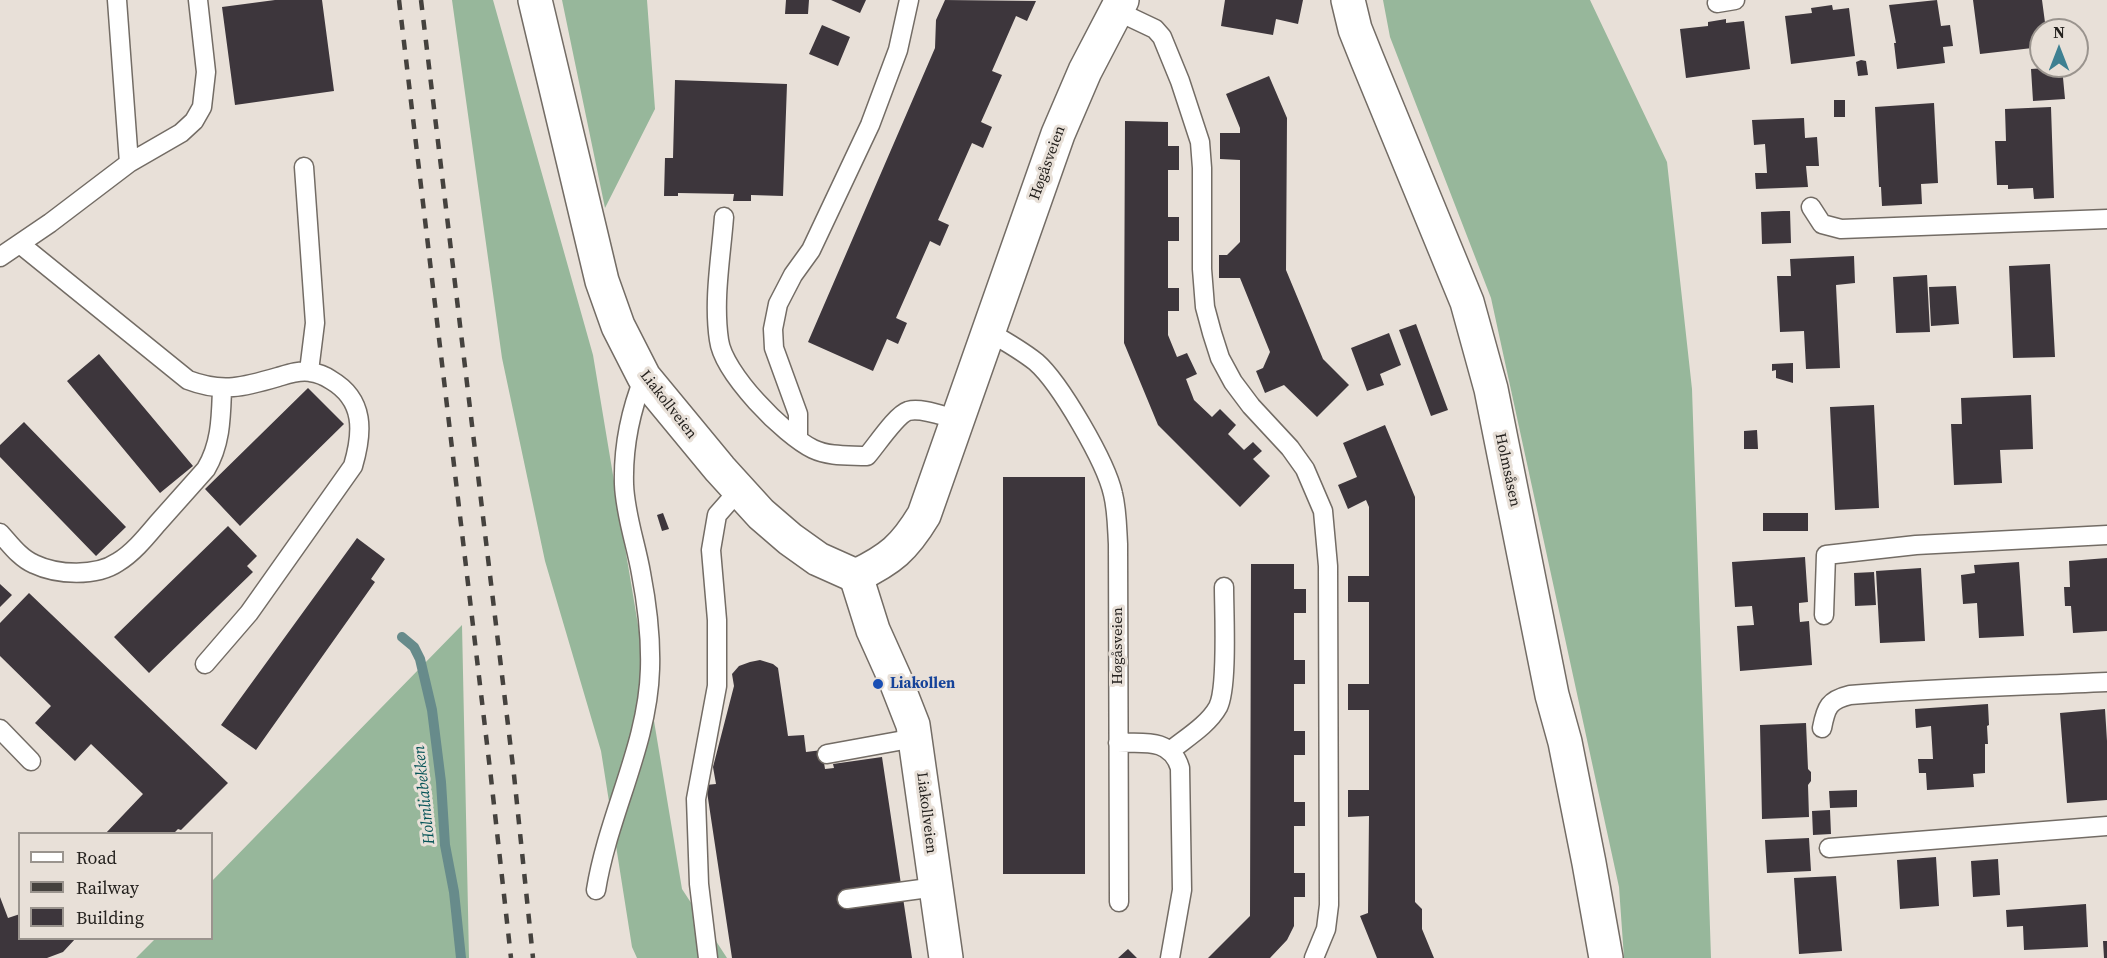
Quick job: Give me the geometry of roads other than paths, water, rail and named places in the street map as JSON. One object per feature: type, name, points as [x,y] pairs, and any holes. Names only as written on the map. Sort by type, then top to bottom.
[{"type":"street","name":"Liakollveien","points":[[535,0],[602,281],[618,326],[644,377],[761,514],[818,559],[856,576],[873,630],[913,725],[946,958]]},
{"type":"street","name":"Holmsåsen","points":[[1348,0],[1355,29],[1467,302],[1491,388],[1552,694],[1590,864],[1606,958]]},
{"type":"street","name":"Høgåsveien","points":[[856,576],[881,564],[896,553],[913,533],[924,514],[1058,134],[1085,71],[1119,5]]},
{"type":"lane","points":[[117,0],[129,163]]},
{"type":"lane","points":[[0,257],[129,163],[181,133],[194,121],[202,107],[206,72],[198,0]]},
{"type":"lane","points":[[798,439],[798,414],[774,348],[773,328],[778,304],[793,275],[811,250],[870,125],[898,50],[909,0]]},
{"type":"lane","points":[[1717,3],[1735,0]]},
{"type":"lane","points":[[1119,5],[1159,34],[1194,119],[1200,142],[1202,168],[1202,269],[1205,307],[1220,358],[1233,382],[1251,406],[1300,461],[1323,511],[1329,566],[1329,905],[1326,929],[1314,958]]},
{"type":"lane","points":[[304,167],[315,323],[309,371]]},
{"type":"lane","points":[[1811,207],[1822,224],[1841,229],[2107,219]]},
{"type":"lane","points":[[724,217],[717,304],[719,343],[727,363],[751,397],[798,439],[813,448],[831,454],[867,456],[899,416],[908,411],[922,411],[959,420]]},
{"type":"lane","points":[[20,244],[188,380],[204,386],[243,387],[297,372],[309,371],[323,375],[339,385],[354,400],[360,425],[358,450],[353,466],[249,612],[205,664]]},
{"type":"lane","name":"Høgåsveien","points":[[989,332],[1037,363],[1058,388],[1097,454],[1113,491],[1117,513],[1118,544],[1119,902]]},
{"type":"lane","points":[[596,890],[646,709],[651,670],[650,636],[641,573],[624,485],[624,453],[629,421],[644,377]]},
{"type":"lane","points":[[0,533],[32,564],[47,568],[68,572],[91,572],[118,562],[147,536],[206,469],[212,459],[220,433],[222,388]]},
{"type":"lane","points":[[708,958],[699,884],[696,799],[717,686],[717,620],[711,550],[717,514],[739,490]]},
{"type":"lane","points":[[1824,615],[1826,555],[1916,545],[2107,535]]},
{"type":"lane","points":[[1170,751],[1200,727],[1218,706],[1223,684],[1224,587]]},
{"type":"lane","points":[[1822,728],[1826,710],[1836,698],[1851,694],[1946,687],[2107,682]]},
{"type":"lane","points":[[0,729],[31,760]]},
{"type":"lane","points":[[827,754],[915,738]]},
{"type":"lane","points":[[1118,743],[1161,745],[1177,759],[1180,768],[1183,871],[1181,903],[1170,958]]},
{"type":"lane","points":[[1829,848],[2107,826]]},
{"type":"lane","points":[[847,899],[936,887]]},
{"type":"waterway","name":"Holmliabekken","points":[[402,637],[414,647],[420,659],[432,710],[441,782],[445,845],[454,892],[461,958]]},
{"type":"railway","points":[[399,0],[511,958]]},
{"type":"railway","points":[[421,0],[514,775],[533,958]]},
{"type":"place","name":"Liakollen","points":[[878,684]]}]
